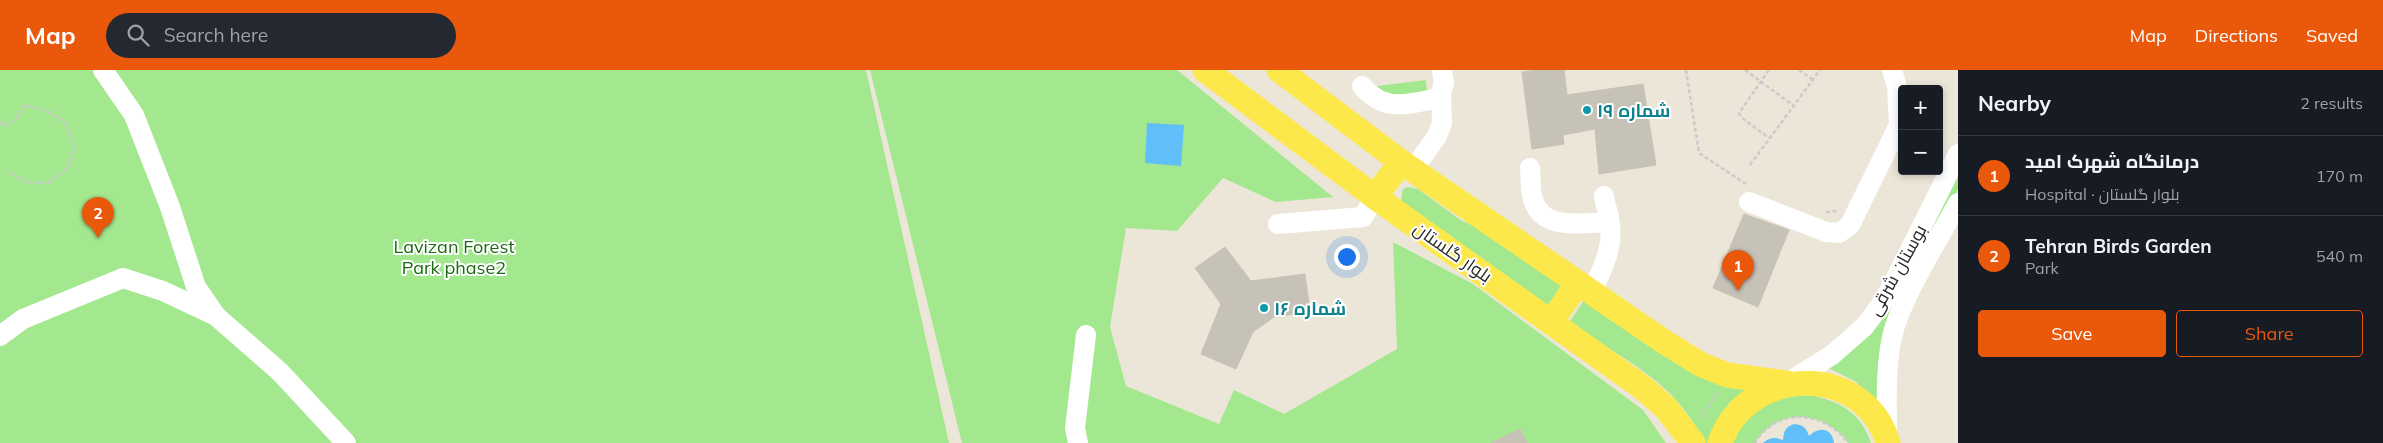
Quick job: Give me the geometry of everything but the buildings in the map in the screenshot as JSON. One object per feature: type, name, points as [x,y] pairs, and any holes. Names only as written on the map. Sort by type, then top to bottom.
[{"type":"main road","points":[[1278,70],[1407,166],[1663,342],[1700,364],[1727,375],[1787,383],[1823,384],[1840,390],[1855,398],[1868,410],[1879,423],[1887,441]]},
{"type":"main road","name":"بلوار گلستان","points":[[1208,71],[1375,197],[1643,388],[1666,408],[1693,443]]},
{"type":"main road","points":[[1375,197],[1407,166]]},
{"type":"main road","points":[[1551,322],[1585,288]]},
{"type":"main road","points":[[1720,443],[1731,420],[1743,407],[1764,392],[1787,383]]},
{"type":"street","points":[[103,70],[134,115],[170,207],[196,287],[216,316],[280,372],[346,443]]},
{"type":"street","points":[[1748,193],[1826,232],[1839,233],[1850,225],[1899,125],[1898,87],[1892,70]]},
{"type":"street","points":[[1407,166],[1437,136],[1442,123],[1441,95],[1444,83],[1437,72]]},
{"type":"street","points":[[1362,86],[1370,95],[1390,105],[1441,95]]},
{"type":"street","name":"بوستان شرقی","points":[[1787,383],[1832,355],[1864,327],[1883,302],[1958,154]]},
{"type":"street","points":[[1530,168],[1532,196],[1535,205],[1545,217],[1555,223],[1567,224],[1609,220]]},
{"type":"street","points":[[1585,288],[1607,258],[1610,242],[1609,220],[1606,212],[1608,196]]},
{"type":"street","points":[[1278,224],[1363,216],[1375,197]]},
{"type":"street","name":"بوستان شرقی","points":[[1887,441],[1888,388],[1893,336],[1918,277],[1958,203]]},
{"type":"street","points":[[2,331],[23,319],[123,278],[164,291],[216,316]]},
{"type":"street","points":[[1078,443],[1075,428],[1086,335]]},
{"type":"path","points":[[1686,70],[1699,153],[1748,193]]},
{"type":"path","points":[[1745,70],[1794,106]]},
{"type":"path","points":[[1769,70],[1739,113],[1742,118],[1770,138]]},
{"type":"path","points":[[1799,70],[1813,80]]},
{"type":"path","points":[[1750,165],[1820,70]]},
{"type":"path","points":[[0,122],[5,126],[16,118],[26,105],[50,113],[67,125],[75,146],[69,167],[48,183],[26,182],[8,172]]},
{"type":"path","points":[[1824,212],[1859,209]]},
{"type":"path","points":[[1700,419],[1718,391]]},
{"type":"path","points":[[1755,443],[1773,425],[1792,417],[1803,417],[1823,421],[1832,426],[1848,443]]},
{"type":"green space","name":"Lavizan Forest Park phase2","points":[[0,70],[866,70],[949,443],[0,443]]},
{"type":"green space","points":[[870,70],[1177,70],[1333,197],[1276,202],[1223,178],[1177,231],[1126,228],[1110,327],[1126,386],[1219,424],[1234,390],[1284,414],[1397,349],[1393,242],[1473,284],[1643,410],[1666,443],[962,443]]},
{"type":"green space","points":[[1426,80],[1427,91],[1400,95],[1381,91],[1377,86]]},
{"type":"green space","points":[[1958,175],[1958,189],[1921,259],[1882,407],[1855,381],[1824,366],[1838,360]]},
{"type":"green space","points":[[1408,187],[1418,189],[1462,221],[1488,231],[1565,286],[1549,309],[1401,201],[1403,189]]},
{"type":"green space","points":[[1584,300],[1756,388],[1713,443],[1705,443],[1685,411],[1671,394],[1629,361],[1569,323]]},
{"type":"green space","points":[[1803,393],[1826,399],[1845,408],[1860,422],[1871,443],[1848,443],[1839,432],[1827,424],[1801,417],[1788,418],[1775,423],[1764,431],[1755,443],[1732,443],[1746,420],[1760,408],[1769,403]]},
{"type":"water","points":[[1147,123],[1184,125],[1181,166],[1145,163]]},
{"type":"water","points":[[1794,424],[1804,427],[1809,436],[1817,431],[1824,430],[1831,434],[1834,443],[1763,443],[1773,438],[1783,440],[1786,430]]},
{"type":"place","name":"شماره ۱۹","points":[[1587,110]]},
{"type":"place","name":"Tehran Birds Garden","points":[[98,238]]},
{"type":"place","name":"درمانگاه شهرک امید","points":[[1738,291]]},
{"type":"place","name":"شماره ۱۶","points":[[1264,308]]}]
